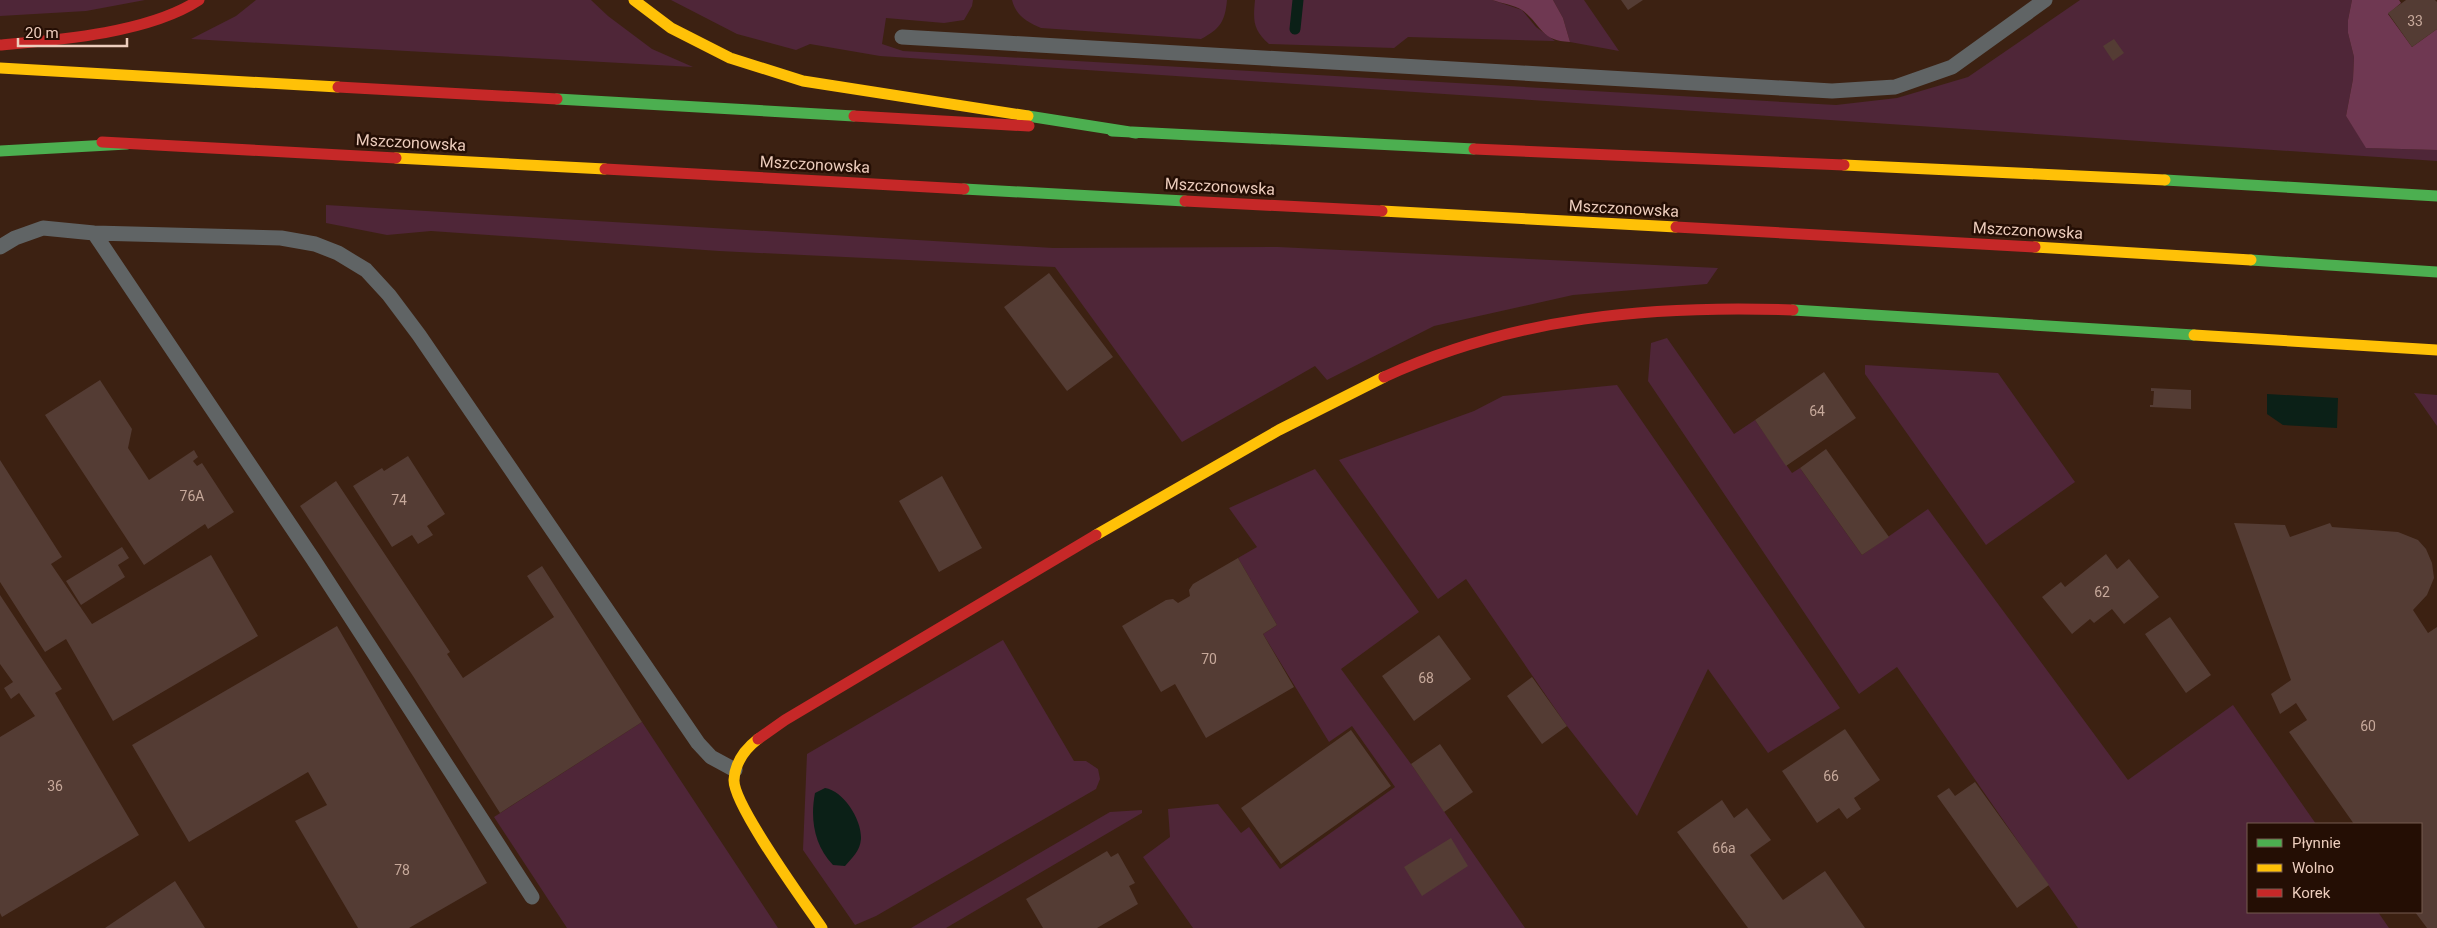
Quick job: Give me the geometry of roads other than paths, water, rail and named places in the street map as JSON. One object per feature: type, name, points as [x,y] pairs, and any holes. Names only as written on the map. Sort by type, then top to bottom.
[{"type":"main road","points":[[0,45],[77,38],[113,32],[154,20],[200,0]]},
{"type":"main road","points":[[634,0],[671,28],[730,58],[803,82],[1136,132]]},
{"type":"main road","points":[[0,68],[1136,132],[1665,158],[2044,173],[2437,196]]},
{"type":"main road","name":"Mszczonowska","points":[[20,138],[2050,247],[2437,272]]},
{"type":"main road","points":[[0,152],[127,144]]},
{"type":"main road","points":[[822,928],[756,830],[736,794],[735,770],[739,759],[756,740],[785,720],[1026,576],[1286,425],[1390,374],[1480,340],[1587,316],[1659,310],[1782,309],[2437,350]]},
{"type":"lane","points":[[902,37],[1832,90],[1895,87],[1952,67],[2045,0]]},
{"type":"lane","points":[[0,247],[16,238],[43,228],[94,233],[281,238],[315,244],[366,270],[389,295],[418,335],[698,743],[711,757],[735,770]]},
{"type":"lane","points":[[94,233],[313,559],[532,897]]},
{"type":"waterway","points":[[1295,29],[1298,0]]}]
